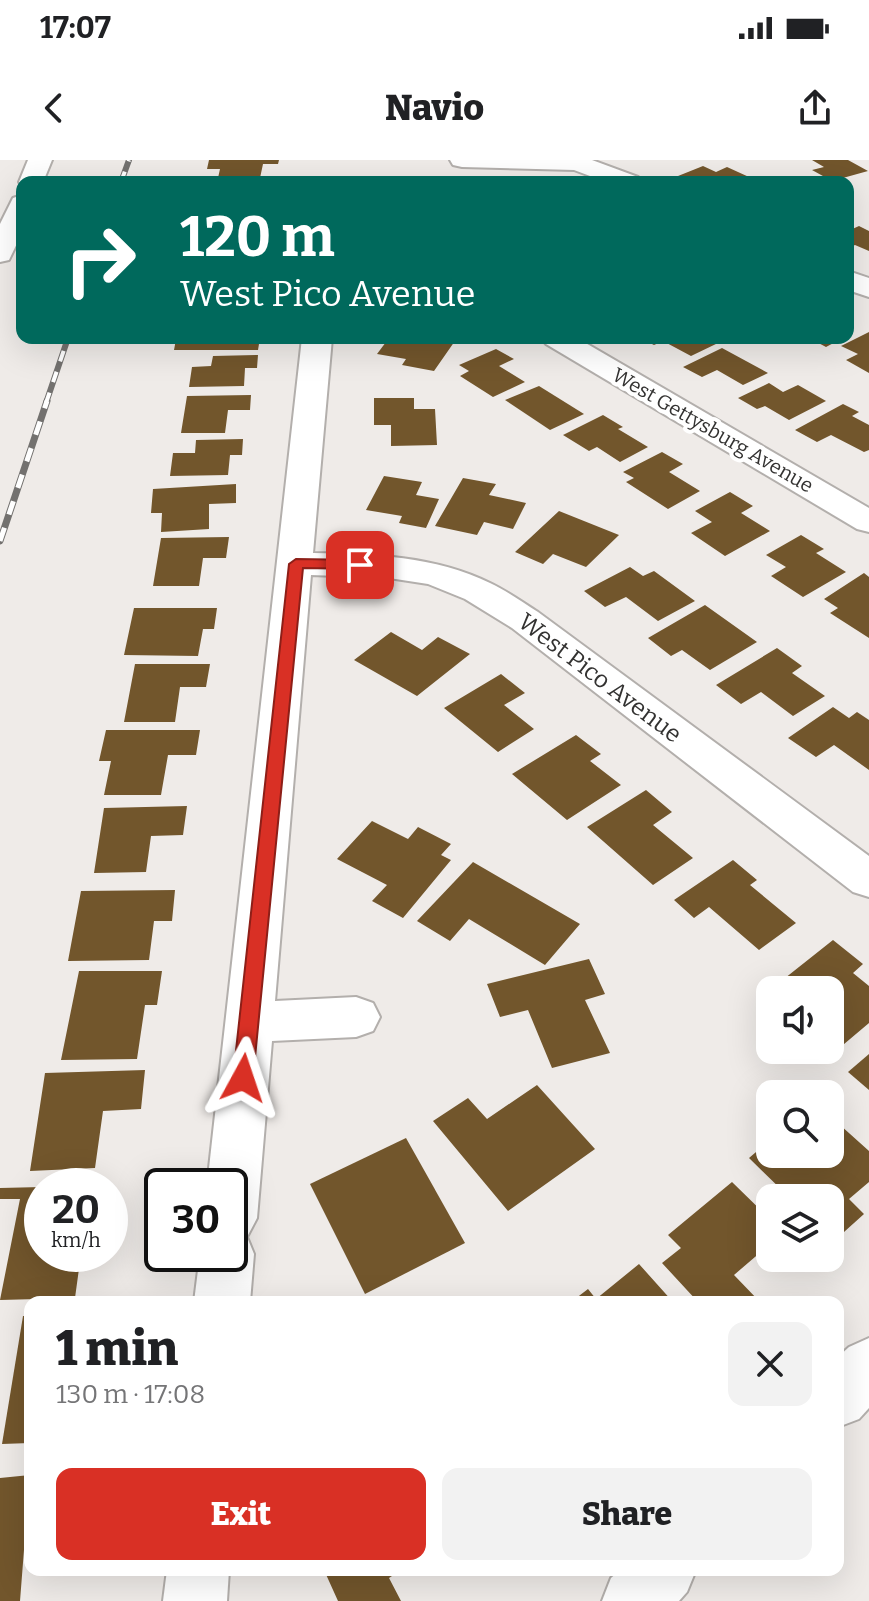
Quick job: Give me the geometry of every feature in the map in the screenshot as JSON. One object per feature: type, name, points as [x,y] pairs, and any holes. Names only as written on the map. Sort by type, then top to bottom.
[{"type":"street","points":[[462,160],[578,162],[614,176]]},
{"type":"street","points":[[0,254],[16,217]]},
{"type":"street","points":[[235,1168],[316,344]]},
{"type":"street","name":"West Gettysburg Avenue","points":[[566,344],[869,522]]},
{"type":"street","name":"West Pico Avenue","points":[[296,564],[391,565],[430,573],[477,590],[525,620],[869,880]]},
{"type":"street","points":[[248,1022],[356,1017]]},
{"type":"street","points":[[223,1296],[225,1272]]},
{"type":"street","points":[[844,1392],[869,1367]]},
{"type":"street","points":[[195,1601],[197,1576]]},
{"type":"street","points":[[634,1601],[659,1576]]},
{"type":"building","points":[[209,160],[279,160],[278,164],[263,164],[260,176],[218,176],[220,169],[207,169]]},
{"type":"building","points":[[812,160],[848,160],[868,171],[850,176],[823,176],[812,170],[824,167]]},
{"type":"building","points":[[703,166],[716,172],[727,167],[747,176],[678,176]]},
{"type":"building","points":[[859,226],[869,231],[869,251],[854,245],[854,228]]},
{"type":"building","points":[[869,332],[869,373],[846,360],[858,354],[841,346],[854,344],[854,340]]},
{"type":"building","points":[[175,344],[259,344],[258,350],[174,350]]},
{"type":"building","points":[[384,344],[453,344],[434,371],[402,365],[406,359],[377,354]]},
{"type":"building","points":[[669,344],[716,344],[691,356]]},
{"type":"building","points":[[722,348],[768,373],[743,385],[717,370],[702,377],[683,367]]},
{"type":"building","points":[[496,349],[514,359],[499,366],[525,382],[493,397],[460,376],[469,371],[459,365]]},
{"type":"building","points":[[258,355],[257,368],[245,368],[244,386],[189,387],[192,367],[211,366],[213,356]]},
{"type":"building","points":[[769,383],[783,392],[798,385],[826,401],[789,420],[765,406],[757,409],[738,398]]},
{"type":"building","points":[[539,386],[584,414],[550,430],[505,400]]},
{"type":"building","points":[[251,395],[250,410],[228,410],[225,433],[181,433],[187,396]]},
{"type":"building","points":[[374,398],[414,398],[414,409],[435,409],[437,445],[391,446],[391,425],[374,425]]},
{"type":"building","points":[[843,404],[859,412],[852,416],[869,425],[869,450],[864,452],[831,435],[817,442],[795,430]]},
{"type":"building","points":[[603,415],[623,427],[618,429],[648,447],[620,462],[597,447],[589,451],[563,435]]},
{"type":"building","points":[[243,439],[242,455],[230,455],[228,475],[170,476],[173,453],[195,453],[196,440]]},
{"type":"building","points":[[662,452],[683,464],[669,472],[700,491],[668,509],[626,482],[634,478],[623,472]]},
{"type":"building","points":[[384,476],[422,482],[416,495],[439,499],[426,528],[399,523],[402,516],[366,510]]},
{"type":"building","points":[[463,478],[496,484],[489,495],[526,503],[513,529],[484,522],[477,535],[435,526]]},
{"type":"building","points":[[236,484],[236,503],[209,504],[209,529],[161,532],[162,513],[151,513],[153,489]]},
{"type":"building","points":[[730,492],[753,506],[741,513],[770,531],[725,556],[691,533],[712,522],[695,511]]},
{"type":"building","points":[[559,511],[619,535],[586,567],[553,554],[543,564],[515,552]]},
{"type":"building","points":[[801,535],[824,549],[816,553],[846,572],[803,597],[771,576],[786,567],[766,555]]},
{"type":"building","points":[[229,537],[226,558],[203,558],[199,586],[153,586],[161,538]]},
{"type":"building","points":[[630,567],[643,576],[654,571],[695,601],[658,621],[626,597],[605,607],[584,591]]},
{"type":"building","points":[[864,573],[869,577],[869,638],[830,613],[838,608],[824,599]]},
{"type":"building","points":[[705,605],[757,642],[710,670],[682,650],[671,656],[648,638]]},
{"type":"building","points":[[134,608],[217,608],[214,629],[203,629],[198,656],[124,655]]},
{"type":"building","points":[[391,632],[422,650],[438,637],[470,654],[417,696],[354,660]]},
{"type":"building","points":[[777,648],[802,666],[792,673],[825,696],[793,716],[761,692],[741,704],[716,685]]},
{"type":"building","points":[[135,664],[210,664],[206,687],[180,687],[175,722],[124,722]]},
{"type":"building","points":[[501,674],[525,693],[504,705],[534,729],[498,752],[444,708]]},
{"type":"building","points":[[833,707],[849,718],[857,712],[869,720],[869,770],[834,745],[816,757],[788,738]]},
{"type":"building","points":[[106,730],[200,730],[196,755],[168,755],[161,795],[104,795],[111,761],[99,761]]},
{"type":"building","points":[[576,735],[601,754],[590,761],[621,785],[567,820],[512,774]]},
{"type":"building","points":[[646,790],[672,812],[653,825],[693,858],[653,885],[587,827]]},
{"type":"building","points":[[187,806],[183,835],[151,836],[146,872],[94,873],[104,808]]},
{"type":"building","points":[[372,821],[408,839],[418,827],[451,844],[441,855],[451,860],[403,918],[372,901],[387,885],[337,859]]},
{"type":"building","points":[[733,860],[757,880],[750,885],[796,923],[759,950],[709,907],[694,918],[674,900]]},
{"type":"building","points":[[473,862],[580,924],[545,965],[469,919],[450,941],[417,921]]},
{"type":"building","points":[[175,890],[172,921],[154,921],[149,960],[68,961],[81,891]]},
{"type":"building","points":[[833,940],[863,964],[853,973],[869,986],[869,1023],[844,1044],[844,976],[788,976]]},
{"type":"building","points":[[589,959],[605,994],[585,1000],[610,1053],[552,1068],[528,1010],[500,1017],[487,984]]},
{"type":"building","points":[[79,971],[162,971],[157,1005],[145,1005],[137,1059],[61,1060]]},
{"type":"building","points":[[869,1054],[869,1090],[848,1072]]},
{"type":"building","points":[[145,1070],[141,1109],[103,1111],[95,1168],[30,1168],[45,1073]]},
{"type":"building","points":[[537,1085],[595,1149],[508,1211],[433,1121],[468,1098],[487,1119]]},
{"type":"building","points":[[844,1129],[869,1151],[869,1182],[849,1199],[864,1214],[844,1232],[844,1184],[776,1184],[759,1168],[844,1168]]},
{"type":"building","points":[[406,1138],[465,1243],[365,1294],[310,1184]]},
{"type":"building","points":[[756,1152],[756,1165],[749,1158]]},
{"type":"building","points":[[732,1182],[756,1205],[756,1256],[734,1275],[754,1296],[692,1296],[662,1263],[681,1248],[668,1235]]},
{"type":"building","points":[[24,1187],[24,1272],[79,1272],[75,1296],[24,1296],[24,1299],[0,1300],[20,1199],[0,1199],[0,1188]]},
{"type":"building","points":[[639,1264],[668,1296],[600,1296]]},
{"type":"building","points":[[588,1289],[594,1296],[579,1296]]},
{"type":"building","points":[[23,1316],[24,1316],[24,1443],[2,1444]]},
{"type":"building","points":[[24,1476],[20,1601],[0,1601],[0,1478]]},
{"type":"building","points":[[327,1576],[392,1576],[389,1578],[401,1601],[338,1601]]},
{"type":"railway","points":[[123,176],[129,160]]},
{"type":"railway","points":[[46,403],[66,344]]},
{"type":"railway","points":[[0,541],[47,401]]},
{"type":"route","points":[[243,1078],[296,564],[360,565]]}]
